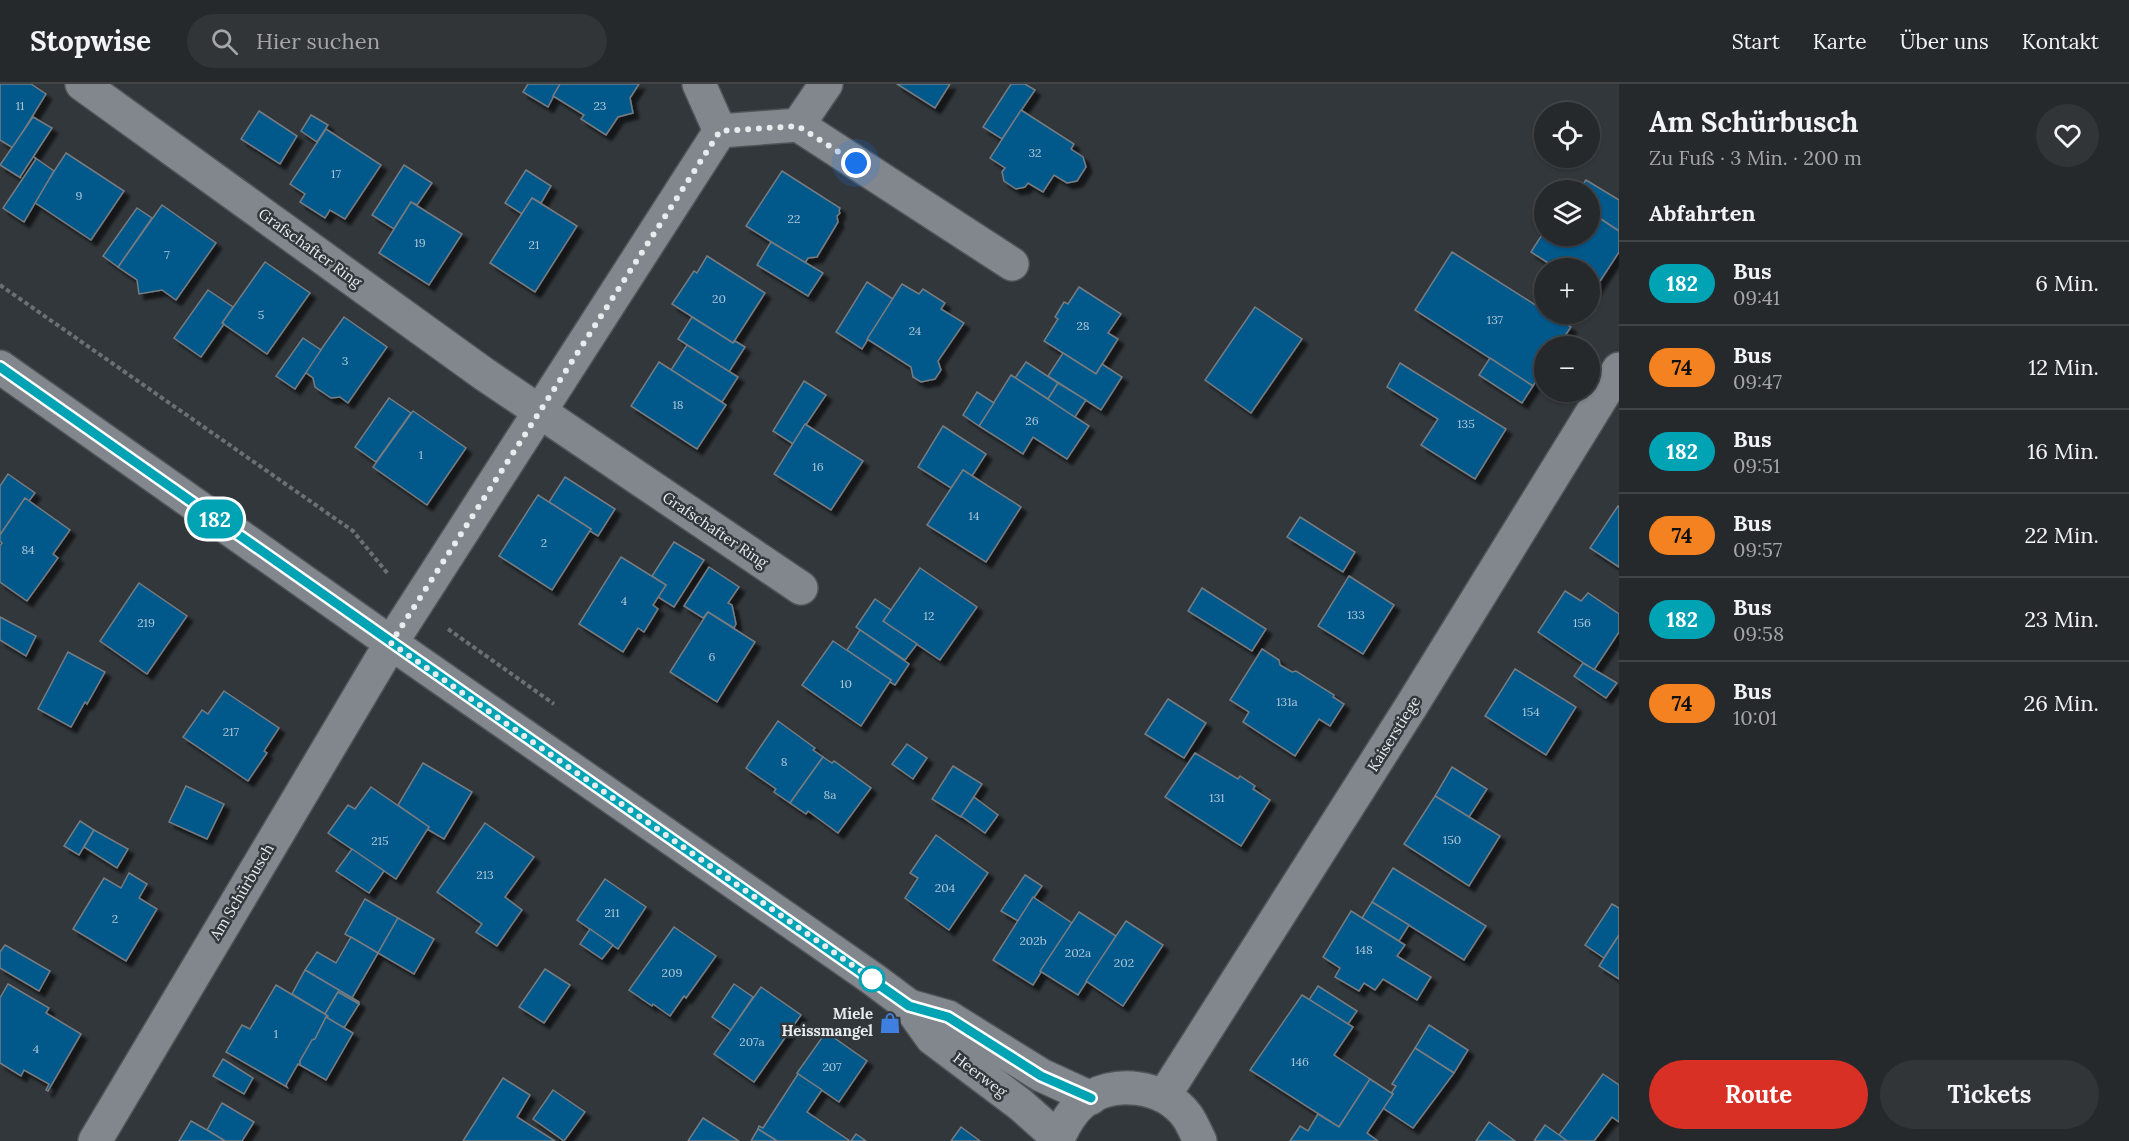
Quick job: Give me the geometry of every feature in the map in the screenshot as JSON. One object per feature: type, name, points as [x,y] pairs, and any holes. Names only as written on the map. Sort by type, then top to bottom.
[{"type":"street","name":"Grafschafter Ring","points":[[82,84],[484,374],[801,588]]},
{"type":"street","points":[[699,84],[720,131]]},
{"type":"street","points":[[798,126],[826,84]]},
{"type":"street","points":[[720,131],[798,126],[1012,264]]},
{"type":"street","points":[[391,643],[720,131]]},
{"type":"street","name":"Heerweg","points":[[0,367],[909,1006],[948,1017],[1041,1076],[1091,1098]]},
{"type":"street","name":"Kaiserstiege","points":[[1164,1096],[1412,705],[1619,369]]},
{"type":"street","name":"Am Schürbusch","points":[[94,1141],[391,643]]},
{"type":"street","name":"Heerweg","points":[[909,1006],[932,1038],[1021,1106],[1049,1130],[1057,1141]]},
{"type":"street","points":[[1057,1141],[1069,1117],[1083,1102],[1102,1092],[1123,1087],[1144,1089],[1164,1096],[1187,1115],[1200,1141]]},
{"type":"path","points":[[0,285],[353,531],[414,607],[466,641]]},
{"type":"building","points":[[0,84],[31,84],[46,94],[13,148],[0,140]]},
{"type":"building","points":[[528,84],[560,84],[548,107],[523,92]]},
{"type":"building","points":[[560,84],[639,84],[630,98],[633,113],[618,117],[606,135],[581,119],[584,115],[553,96]]},
{"type":"building","points":[[897,84],[950,84],[935,108]]},
{"type":"building","points":[[1011,84],[1025,84],[1035,90],[1002,139],[983,127]]},
{"type":"building","points":[[1021,110],[1074,144],[1071,149],[1083,157],[1086,167],[1077,181],[1067,183],[1054,175],[1043,192],[1028,183],[1025,187],[1016,189],[1004,181],[1002,172],[1005,168],[990,158]]},
{"type":"building","points":[[259,111],[297,136],[280,164],[241,139]]},
{"type":"building","points":[[311,115],[328,125],[317,142],[301,131]]},
{"type":"building","points":[[33,117],[52,128],[21,178],[0,165]]},
{"type":"building","points":[[326,129],[381,165],[345,219],[330,210],[325,218],[300,202],[305,194],[290,184]]},
{"type":"building","points":[[66,153],[124,191],[91,240],[34,202]]},
{"type":"building","points":[[34,157],[54,171],[24,222],[3,208],[36,159]]},
{"type":"building","points":[[404,165],[432,183],[417,205],[411,202],[394,229],[372,215]]},
{"type":"building","points":[[526,170],[551,186],[541,203],[532,198],[522,214],[505,203]]},
{"type":"building","points":[[782,171],[840,208],[837,216],[838,222],[817,257],[808,258],[805,263],[746,226]]},
{"type":"building","points":[[1600,188],[1619,200],[1619,231],[1600,219]]},
{"type":"building","points":[[532,198],[577,226],[535,292],[490,263]]},
{"type":"building","points":[[411,202],[462,234],[429,285],[379,253]]},
{"type":"building","points":[[162,205],[216,243],[176,300],[162,290],[139,294],[137,280],[118,267]]},
{"type":"building","points":[[137,208],[152,218],[118,267],[103,256]]},
{"type":"building","points":[[1600,219],[1619,231],[1619,252],[1600,281],[1600,258],[1540,258],[1531,252],[1535,246],[1600,246]]},
{"type":"building","points":[[771,242],[823,273],[808,296],[757,265]]},
{"type":"building","points":[[1452,252],[1534,304],[1534,324],[1566,324],[1571,327],[1565,336],[1534,336],[1533,386],[1415,310]]},
{"type":"building","points":[[707,256],[765,293],[733,343],[672,304],[694,271],[697,273]]},
{"type":"building","points":[[265,262],[310,293],[267,354],[222,323]]},
{"type":"building","points":[[867,282],[893,299],[862,349],[836,332]]},
{"type":"building","points":[[902,284],[919,294],[923,289],[945,303],[941,309],[964,323],[938,361],[941,370],[935,379],[921,382],[913,377],[911,367],[867,339]]},
{"type":"building","points":[[1079,287],[1121,314],[1108,333],[1118,339],[1096,374],[1044,341],[1058,319],[1055,317],[1064,302],[1068,304]]},
{"type":"building","points":[[208,290],[233,307],[201,357],[174,338]]},
{"type":"building","points":[[1255,307],[1302,339],[1251,413],[1205,380]]},
{"type":"building","points":[[344,317],[387,347],[348,403],[340,397],[331,398],[315,387],[313,378],[305,372]]},
{"type":"building","points":[[692,317],[733,343],[735,341],[745,347],[729,372],[678,339]]},
{"type":"building","points":[[303,338],[321,350],[295,389],[276,376]]},
{"type":"building","points":[[687,345],[738,377],[722,402],[671,370]]},
{"type":"building","points":[[1063,353],[1096,374],[1102,364],[1122,377],[1101,410],[1048,376]]},
{"type":"building","points":[[1490,358],[1533,386],[1522,403],[1479,375]]},
{"type":"building","points":[[659,362],[726,405],[697,449],[631,406]]},
{"type":"building","points":[[1026,362],[1058,383],[1048,399],[1015,378]]},
{"type":"building","points":[[1400,363],[1506,429],[1475,479],[1421,445],[1438,419],[1387,387]]},
{"type":"building","points":[[1011,375],[1089,426],[1067,459],[1033,437],[1023,454],[979,426]]},
{"type":"building","points":[[804,381],[826,395],[793,444],[773,431]]},
{"type":"building","points":[[1058,383],[1086,400],[1075,417],[1048,399]]},
{"type":"building","points":[[977,392],[994,403],[979,426],[963,415]]},
{"type":"building","points":[[389,398],[411,413],[376,462],[355,447]]},
{"type":"building","points":[[413,411],[466,448],[427,505],[373,467]]},
{"type":"building","points":[[805,424],[863,461],[831,510],[774,474]]},
{"type":"building","points":[[943,426],[986,454],[972,476],[963,470],[951,488],[918,467]]},
{"type":"building","points":[[963,470],[1021,507],[986,562],[927,525]]},
{"type":"building","points":[[8,474],[35,493],[29,501],[25,498],[0,535],[0,486]]},
{"type":"building","points":[[565,477],[615,509],[598,536],[549,502]]},
{"type":"building","points":[[538,495],[591,529],[552,590],[499,556]]},
{"type":"building","points":[[25,498],[70,530],[53,554],[58,558],[27,601],[0,582],[0,546],[2,543],[0,535]]},
{"type":"building","points":[[1619,506],[1619,567],[1590,548]]},
{"type":"building","points":[[1300,517],[1355,552],[1343,572],[1287,537]]},
{"type":"building","points":[[674,542],[704,560],[674,607],[658,597],[666,585],[652,576]]},
{"type":"building","points":[[621,557],[666,585],[653,605],[658,609],[644,632],[638,628],[623,652],[579,624]]},
{"type":"building","points":[[709,567],[739,587],[728,603],[732,605],[736,624],[734,628],[708,612],[703,618],[684,606]]},
{"type":"building","points":[[920,568],[977,607],[940,660],[883,621]]},
{"type":"building","points":[[1349,576],[1394,605],[1363,654],[1318,626]]},
{"type":"building","points":[[139,583],[187,616],[147,674],[100,641]]},
{"type":"building","points":[[1202,588],[1266,629],[1252,651],[1188,611]]},
{"type":"building","points":[[1565,591],[1581,601],[1588,593],[1619,614],[1619,632],[1594,670],[1538,632]]},
{"type":"building","points":[[875,599],[891,610],[883,621],[917,644],[905,660],[856,627]]},
{"type":"building","points":[[708,612],[755,642],[717,702],[670,672]]},
{"type":"building","points":[[0,617],[36,636],[26,656],[0,640]]},
{"type":"building","points":[[860,630],[909,664],[895,685],[847,650]]},
{"type":"building","points":[[833,641],[891,680],[861,726],[802,685]]},
{"type":"building","points":[[1262,649],[1279,660],[1280,665],[1292,672],[1296,671],[1344,704],[1330,726],[1319,719],[1295,756],[1243,722],[1249,712],[1230,700]]},
{"type":"building","points":[[68,652],[105,672],[71,727],[38,709]]},
{"type":"building","points":[[1583,663],[1617,683],[1606,698],[1574,676]]},
{"type":"building","points":[[1515,669],[1576,707],[1546,755],[1485,716]]},
{"type":"building","points":[[224,691],[279,728],[264,751],[267,753],[248,781],[183,737],[202,710],[208,714]]},
{"type":"building","points":[[1168,699],[1206,723],[1184,758],[1145,734]]},
{"type":"building","points":[[778,721],[815,748],[813,750],[823,757],[790,803],[774,792],[776,789],[746,768]]},
{"type":"building","points":[[907,744],[927,758],[913,779],[892,764]]},
{"type":"building","points":[[1195,753],[1238,779],[1240,776],[1255,786],[1253,789],[1270,800],[1241,846],[1165,797]]},
{"type":"building","points":[[823,757],[832,763],[834,761],[871,788],[838,833],[808,811],[806,814],[790,803]]},
{"type":"building","points":[[423,763],[472,792],[444,839],[427,829],[429,827],[398,805]]},
{"type":"building","points":[[953,766],[982,784],[961,817],[932,799]]},
{"type":"building","points":[[1452,767],[1487,789],[1469,817],[1435,796]]},
{"type":"building","points":[[186,786],[224,804],[207,839],[169,822]]},
{"type":"building","points":[[371,787],[429,827],[396,879],[328,833],[348,805],[355,809]]},
{"type":"building","points":[[1435,796],[1500,836],[1469,886],[1404,844]]},
{"type":"building","points":[[974,797],[998,815],[985,833],[961,816]]},
{"type":"building","points":[[80,821],[94,830],[79,855],[64,846]]},
{"type":"building","points":[[485,823],[534,857],[505,897],[522,910],[497,946],[476,932],[482,924],[437,892]]},
{"type":"building","points":[[94,830],[128,849],[117,868],[84,847]]},
{"type":"building","points":[[936,835],[988,873],[949,930],[905,898],[918,878],[910,873]]},
{"type":"building","points":[[352,849],[384,871],[369,893],[336,871]]},
{"type":"building","points":[[1393,868],[1486,926],[1464,960],[1372,902]]},
{"type":"building","points":[[129,873],[147,884],[139,898],[157,909],[126,961],[73,929],[104,878],[121,888]]},
{"type":"building","points":[[1025,875],[1042,886],[1018,921],[1001,911]]},
{"type":"building","points":[[605,879],[646,907],[618,949],[577,920]]},
{"type":"building","points":[[1033,897],[1072,923],[1033,985],[993,960]]},
{"type":"building","points":[[365,899],[398,918],[378,953],[345,934]]},
{"type":"building","points":[[1372,902],[1409,925],[1399,941],[1362,918]]},
{"type":"building","points":[[1612,904],[1619,908],[1619,935],[1604,958],[1585,945]]},
{"type":"building","points":[[1351,911],[1405,945],[1397,956],[1431,977],[1417,1000],[1383,979],[1375,990],[1364,983],[1359,991],[1335,977],[1340,968],[1323,957]]},
{"type":"building","points":[[1079,912],[1116,936],[1078,995],[1040,971]]},
{"type":"building","points":[[398,918],[434,939],[414,974],[378,953]]},
{"type":"building","points":[[1126,921],[1163,945],[1123,1006],[1086,981]]},
{"type":"building","points":[[674,927],[716,956],[670,1016],[629,990]]},
{"type":"building","points":[[590,929],[613,945],[602,959],[580,944]]},
{"type":"building","points":[[1619,935],[1619,979],[1599,966]]},
{"type":"building","points":[[351,937],[378,953],[352,998],[305,970],[317,952],[336,963]]},
{"type":"building","points":[[5,945],[50,971],[39,991],[0,968],[0,952]]},
{"type":"building","points":[[545,969],[570,985],[544,1023],[519,1007]]},
{"type":"building","points":[[305,970],[359,1004],[338,992],[325,1014],[292,994]]},
{"type":"building","points":[[8,984],[49,1008],[46,1013],[81,1034],[48,1091],[46,1090],[49,1084],[24,1070],[21,1076],[0,1063],[0,998]]},
{"type":"building","points":[[734,984],[753,997],[731,1030],[712,1017]]},
{"type":"building","points":[[276,985],[328,1016],[300,1061],[300,1065],[298,1064],[287,1087],[226,1052],[242,1025],[250,1029]]},
{"type":"building","points":[[1318,986],[1357,1011],[1348,1024],[1309,1000]]},
{"type":"building","points":[[761,987],[801,1015],[754,1082],[714,1054]]},
{"type":"building","points":[[338,992],[359,1004],[344,1028],[327,1018],[325,1014]]},
{"type":"building","points":[[1302,995],[1353,1027],[1334,1055],[1370,1079],[1339,1127],[1250,1070]]},
{"type":"building","points":[[326,1017],[353,1033],[326,1080],[300,1065],[300,1061]]},
{"type":"building","points":[[1429,1025],[1468,1050],[1454,1073],[1415,1048]]},
{"type":"building","points":[[826,1032],[867,1061],[839,1102],[797,1073]]},
{"type":"building","points":[[1415,1048],[1454,1073],[1413,1128],[1383,1108],[1396,1086],[1392,1084]]},
{"type":"building","points":[[223,1059],[253,1078],[244,1094],[213,1076]]},
{"type":"building","points":[[798,1074],[822,1090],[807,1112],[850,1141],[777,1141],[758,1129],[759,1126],[763,1128]]},
{"type":"building","points":[[1603,1074],[1619,1085],[1619,1122],[1612,1117],[1594,1141],[1567,1141],[1559,1135]]},
{"type":"building","points":[[503,1078],[530,1095],[517,1117],[555,1141],[463,1141]]},
{"type":"building","points":[[1370,1079],[1393,1094],[1367,1133],[1378,1141],[1290,1141],[1300,1126],[1308,1131],[1318,1114],[1339,1127]]},
{"type":"building","points":[[553,1090],[585,1112],[564,1141],[533,1119]]},
{"type":"building","points":[[222,1103],[254,1122],[242,1141],[225,1141],[207,1130]]},
{"type":"building","points":[[703,1118],[739,1141],[688,1141]]},
{"type":"building","points":[[191,1121],[207,1130],[225,1141],[179,1141]]},
{"type":"building","points":[[1489,1122],[1515,1141],[1476,1141]]},
{"type":"building","points":[[1545,1125],[1559,1135],[1567,1141],[1534,1141]]},
{"type":"building","points":[[961,1127],[980,1141],[951,1141]]},
{"type":"building","points":[[758,1129],[777,1141],[751,1141]]},
{"type":"building","points":[[856,1134],[866,1141],[851,1141]]},
{"type":"bus line","name":"182","points":[[0,367],[909,1006],[948,1017],[1041,1076],[1091,1098]]},
{"type":"place","name":"Miele Heissmangel","points":[[890,1023]]},
{"type":"route","points":[[856,163],[798,126],[720,131],[391,643],[872,979]]}]
